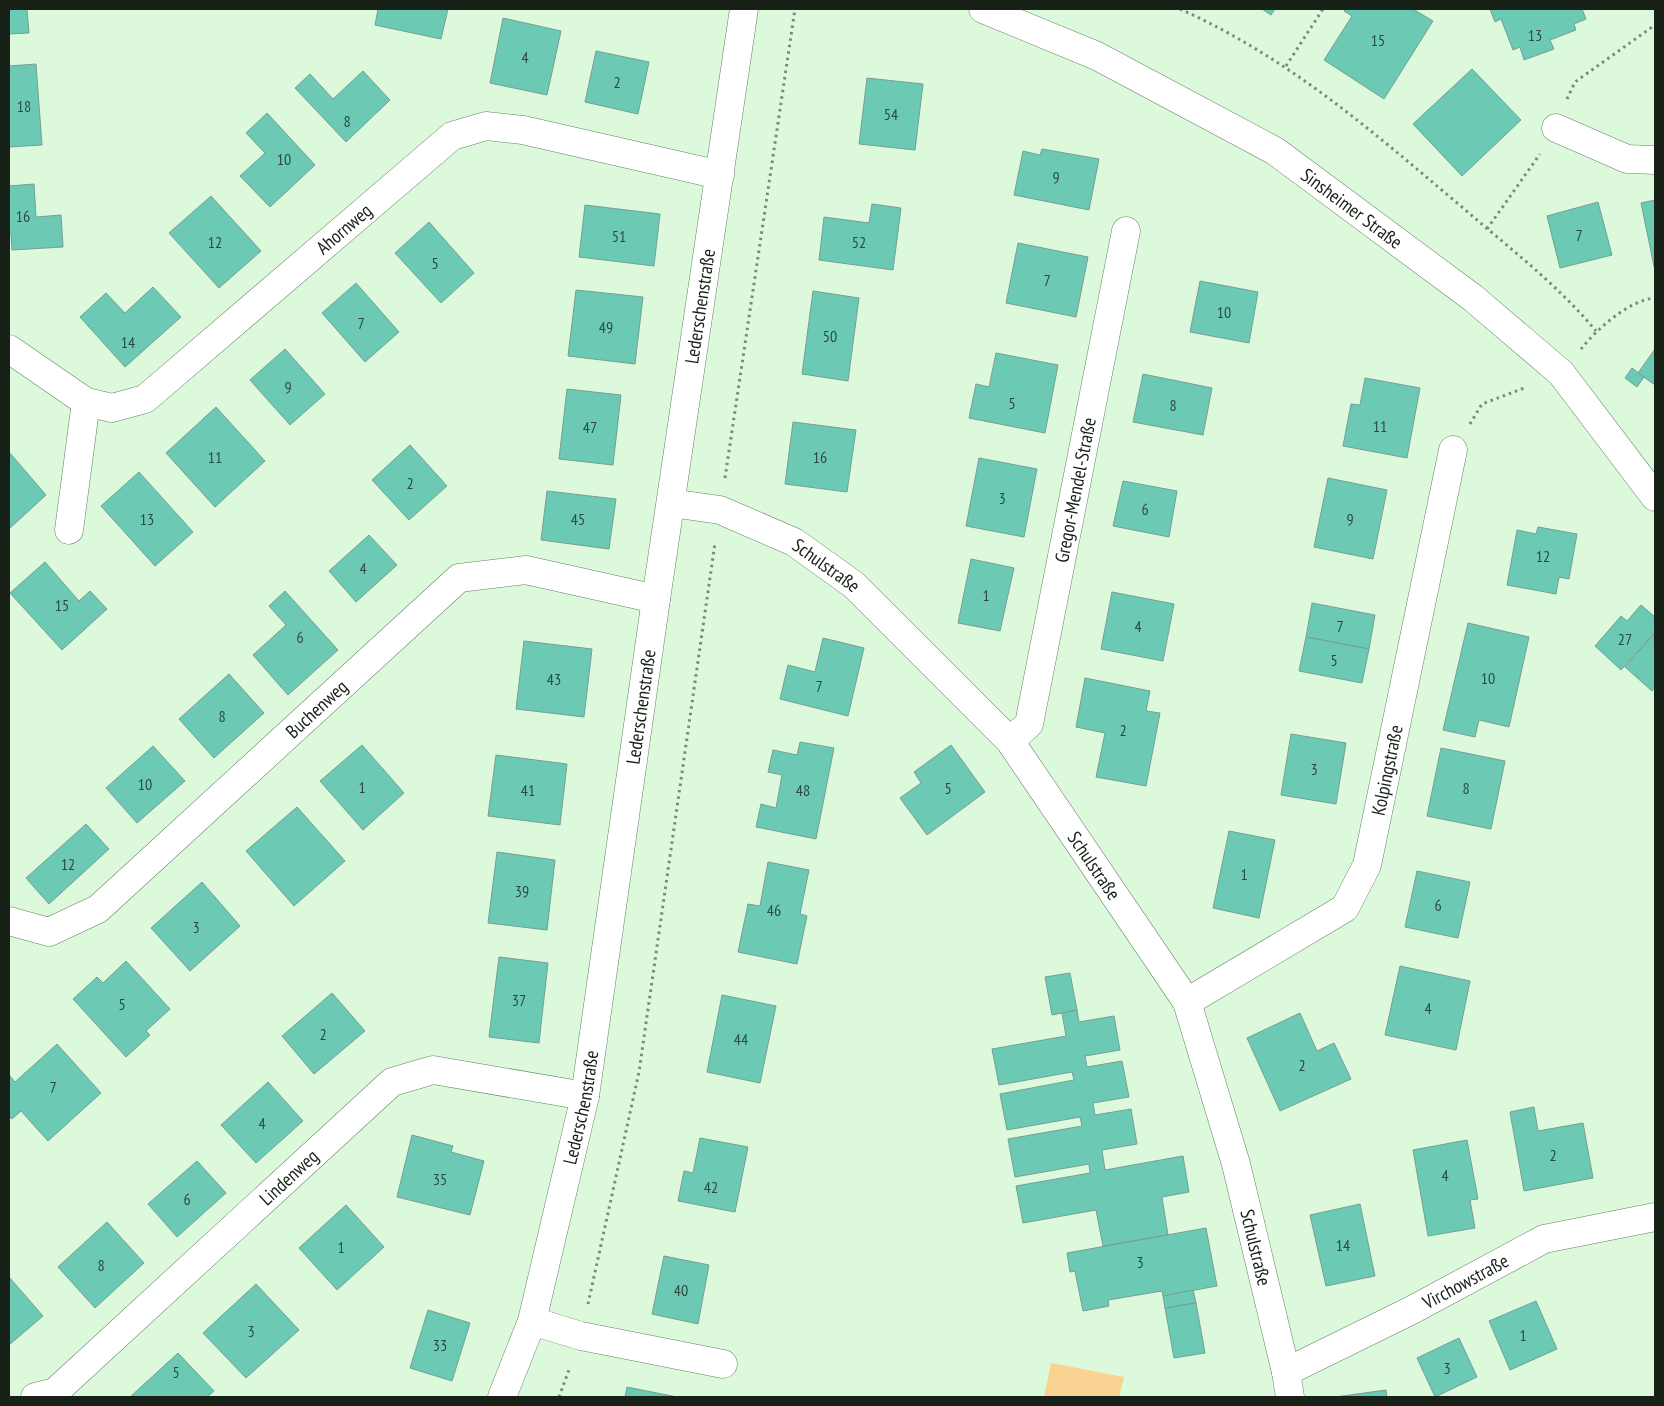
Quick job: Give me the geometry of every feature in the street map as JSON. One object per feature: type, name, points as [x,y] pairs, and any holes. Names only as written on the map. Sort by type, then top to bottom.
[{"type":"street","name":"Lederschenstraße","points":[[502,1397],[532,1321],[585,1096],[656,599],[672,503],[744,9]]},
{"type":"street","name":"Sinsheimer Straße","points":[[983,9],[1097,56],[1276,151],[1473,298],[1561,373],[1655,497]]},
{"type":"street","name":"Ahornweg","points":[[9,349],[86,402],[112,408],[146,400],[452,136],[486,126],[523,130],[720,175]]},
{"type":"street","points":[[1556,128],[1627,159],[1655,160]]},
{"type":"street","name":"Gregor-Mendel-Straße","points":[[1010,741],[1028,724],[1126,231]]},
{"type":"street","points":[[69,530],[86,402]]},
{"type":"street","name":"Kolpingstraße","points":[[1187,1002],[1345,908],[1367,865],[1453,450]]},
{"type":"street","name":"Schulstraße","points":[[672,503],[720,510],[794,542],[854,585],[1010,741],[1187,1002],[1236,1164],[1288,1385]]},
{"type":"street","name":"Buchenweg","points":[[9,921],[48,932],[98,909],[459,578],[526,570],[656,599]]},
{"type":"street","name":"Lindenweg","points":[[35,1397],[55,1392],[392,1082],[434,1070],[585,1096]]},
{"type":"street","name":"Virchowstraße","points":[[1288,1385],[1412,1310],[1544,1239],[1655,1217]]},
{"type":"street","points":[[532,1321],[581,1336],[723,1364]]},
{"type":"path","points":[[559,1397],[581,1336],[639,1072],[795,9]]},
{"type":"path","points":[[1180,9],[1222,28],[1286,66],[1375,133],[1487,229],[1580,313],[1596,331]]},
{"type":"path","points":[[1286,66],[1323,9]]},
{"type":"path","points":[[1453,450],[1482,404],[1561,373],[1596,331],[1643,299],[1655,298]]},
{"type":"shaded area","points":[[1051,1363],[1124,1377],[1119,1397],[1044,1397]]},
{"type":"building","points":[[9,9],[27,9],[29,33],[9,34]]},
{"type":"building","points":[[378,9],[448,9],[441,39],[375,25]]},
{"type":"building","points":[[1262,9],[1275,9],[1271,15]]},
{"type":"building","points":[[1345,9],[1413,9],[1433,21],[1384,99],[1324,60],[1352,16],[1344,11]]},
{"type":"building","points":[[1490,9],[1582,9],[1586,19],[1574,24],[1576,30],[1550,40],[1554,49],[1524,60],[1520,47],[1513,50],[1501,19],[1495,22]]},
{"type":"building","points":[[503,18],[561,31],[547,95],[490,83]]},
{"type":"building","points":[[596,51],[649,62],[638,114],[585,102]]},
{"type":"building","points":[[36,64],[42,145],[9,147],[9,66]]},
{"type":"building","points":[[1472,69],[1521,120],[1462,176],[1413,124]]},
{"type":"building","points":[[363,71],[390,100],[346,142],[295,88],[310,74],[333,99]]},
{"type":"building","points":[[867,78],[923,84],[915,150],[859,144]]},
{"type":"building","points":[[267,113],[315,165],[270,207],[240,176],[265,153],[246,133]]},
{"type":"building","points":[[1042,149],[1099,159],[1089,210],[1014,195],[1023,151],[1040,155]]},
{"type":"building","points":[[34,184],[36,217],[61,215],[63,247],[12,250],[11,233],[9,233],[9,186]]},
{"type":"building","points":[[211,196],[261,251],[219,288],[169,233]]},
{"type":"building","points":[[1655,200],[1655,271],[1641,203]]},
{"type":"building","points":[[1598,202],[1612,255],[1560,268],[1547,216]]},
{"type":"building","points":[[872,204],[901,208],[893,270],[819,260],[824,217],[869,223]]},
{"type":"building","points":[[585,205],[660,214],[654,266],[579,257]]},
{"type":"building","points":[[429,222],[474,273],[441,303],[395,253]]},
{"type":"building","points":[[1018,243],[1088,257],[1076,317],[1006,303]]},
{"type":"building","points":[[1200,281],[1258,292],[1249,343],[1190,332]]},
{"type":"building","points":[[356,283],[399,332],[365,362],[322,313]]},
{"type":"building","points":[[153,287],[181,317],[125,367],[80,317],[106,293],[125,313]]},
{"type":"building","points":[[576,290],[643,297],[635,364],[568,356]]},
{"type":"building","points":[[813,291],[859,298],[848,381],[802,374]]},
{"type":"building","points":[[285,349],[325,394],[290,425],[250,380]]},
{"type":"building","points":[[1655,349],[1655,385],[1638,373]]},
{"type":"building","points":[[996,353],[1058,365],[1045,433],[969,418],[976,384],[989,387]]},
{"type":"building","points":[[1632,368],[1644,377],[1637,387],[1625,378]]},
{"type":"building","points":[[1143,374],[1212,388],[1203,435],[1133,422]]},
{"type":"building","points":[[1365,378],[1420,388],[1407,458],[1343,446],[1351,404],[1360,405]]},
{"type":"building","points":[[567,389],[621,395],[613,465],[559,459]]},
{"type":"building","points":[[216,407],[265,461],[215,507],[166,453]]},
{"type":"building","points":[[793,422],[856,430],[847,492],[785,484]]},
{"type":"building","points":[[410,445],[447,486],[409,520],[372,480]]},
{"type":"building","points":[[9,452],[46,495],[9,529]]},
{"type":"building","points":[[979,458],[1037,469],[1024,537],[966,526]]},
{"type":"building","points":[[139,472],[193,532],[155,566],[101,506]]},
{"type":"building","points":[[1328,478],[1387,490],[1373,559],[1314,547]]},
{"type":"building","points":[[1123,481],[1177,491],[1169,537],[1113,526]]},
{"type":"building","points":[[547,491],[616,499],[609,549],[541,540]]},
{"type":"building","points":[[1538,527],[1577,534],[1569,579],[1559,577],[1556,594],[1507,585],[1517,530],[1536,534]]},
{"type":"building","points":[[369,535],[397,565],[356,602],[329,571]]},
{"type":"building","points":[[971,559],[1014,568],[1000,631],[958,623]]},
{"type":"building","points":[[45,562],[79,601],[90,591],[107,609],[62,650],[10,593]]},
{"type":"building","points":[[285,591],[338,650],[288,695],[253,655],[286,625],[269,606]]},
{"type":"building","points":[[1112,592],[1174,604],[1163,661],[1101,649]]},
{"type":"building","points":[[1312,603],[1375,615],[1369,649],[1306,637]]},
{"type":"building","points":[[1641,605],[1655,617],[1655,632],[1621,670],[1595,646],[1621,616],[1627,621]]},
{"type":"building","points":[[1468,623],[1529,637],[1509,727],[1479,720],[1475,737],[1443,730]]},
{"type":"building","points":[[1655,633],[1655,687],[1652,691],[1625,667]]},
{"type":"building","points":[[1306,637],[1369,649],[1362,683],[1299,671]]},
{"type":"building","points":[[823,638],[864,648],[848,716],[780,699],[788,665],[815,672]]},
{"type":"building","points":[[524,641],[592,649],[584,717],[516,709]]},
{"type":"building","points":[[229,674],[264,713],[214,758],[179,719]]},
{"type":"building","points":[[1085,678],[1150,691],[1146,711],[1160,713],[1146,786],[1096,777],[1105,733],[1076,727]]},
{"type":"building","points":[[1291,734],[1346,743],[1336,804],[1281,795]]},
{"type":"building","points":[[800,742],[834,748],[816,839],[756,827],[761,804],[776,808],[782,775],[768,772],[773,750],[797,755]]},
{"type":"building","points":[[362,745],[404,793],[363,830],[320,781]]},
{"type":"building","points":[[951,745],[985,792],[927,835],[900,798],[921,783],[914,772]]},
{"type":"building","points":[[153,746],[185,781],[137,823],[106,788]]},
{"type":"building","points":[[1441,748],[1505,761],[1491,829],[1427,816]]},
{"type":"building","points":[[496,755],[567,764],[560,825],[488,816]]},
{"type":"building","points":[[297,807],[345,861],[294,906],[246,851]]},
{"type":"building","points":[[86,824],[109,849],[49,904],[26,878]]},
{"type":"building","points":[[1229,831],[1275,840],[1259,918],[1213,908]]},
{"type":"building","points":[[497,852],[555,860],[547,930],[488,923]]},
{"type":"building","points":[[768,862],[809,870],[800,914],[807,916],[797,964],[738,952],[748,904],[760,906]]},
{"type":"building","points":[[1417,871],[1470,882],[1458,938],[1405,927]]},
{"type":"building","points":[[202,882],[240,926],[190,971],[151,928]]},
{"type":"building","points":[[499,957],[548,963],[539,1043],[489,1037]]},
{"type":"building","points":[[126,961],[170,1009],[146,1031],[150,1035],[126,1057],[73,999],[97,977],[103,983]]},
{"type":"building","points":[[1400,966],[1470,981],[1456,1050],[1385,1035]]},
{"type":"building","points":[[1070,973],[1077,1010],[1052,1015],[1045,977]]},
{"type":"building","points":[[332,993],[365,1031],[314,1074],[282,1036]]},
{"type":"building","points":[[722,995],[776,1006],[760,1083],[707,1072]]},
{"type":"building","points":[[1077,1010],[1079,1022],[1114,1016],[1120,1050],[1085,1056],[1087,1067],[1122,1061],[1129,1097],[1093,1103],[1095,1115],[1131,1109],[1137,1144],[1102,1150],[1105,1170],[1183,1156],[1189,1192],[1162,1197],[1168,1235],[1103,1246],[1096,1210],[1023,1223],[1016,1186],[1090,1173],[1089,1164],[1015,1177],[1008,1139],[1082,1126],[1080,1117],[1007,1130],[1000,1094],[1074,1080],[1072,1072],[999,1085],[992,1049],[1066,1036],[1062,1013]]},
{"type":"building","points":[[1300,1013],[1317,1051],[1334,1043],[1351,1079],[1280,1111],[1247,1038]]},
{"type":"building","points":[[57,1044],[101,1093],[48,1141],[21,1111],[12,1119],[9,1116],[9,1075],[15,1082]]},
{"type":"building","points":[[268,1082],[303,1121],[256,1163],[221,1125]]},
{"type":"building","points":[[1534,1107],[1538,1131],[1583,1123],[1593,1178],[1524,1191],[1510,1112]]},
{"type":"building","points":[[412,1135],[453,1146],[451,1152],[484,1161],[470,1215],[397,1197]]},
{"type":"building","points":[[700,1138],[748,1147],[735,1212],[678,1201],[684,1171],[693,1173]]},
{"type":"building","points":[[1467,1140],[1478,1199],[1470,1200],[1475,1228],[1428,1236],[1413,1150]]},
{"type":"building","points":[[197,1161],[226,1193],[177,1237],[148,1204]]},
{"type":"building","points":[[1360,1204],[1375,1276],[1326,1286],[1310,1215]]},
{"type":"building","points":[[346,1205],[384,1247],[337,1290],[299,1248]]},
{"type":"building","points":[[107,1222],[144,1263],[95,1308],[58,1267]]},
{"type":"building","points":[[1206,1228],[1217,1286],[1163,1296],[1162,1291],[1108,1300],[1109,1306],[1083,1311],[1075,1271],[1070,1272],[1067,1253]]},
{"type":"building","points":[[664,1256],[709,1265],[698,1324],[652,1314]]},
{"type":"building","points":[[9,1277],[43,1316],[9,1345]]},
{"type":"building","points":[[256,1284],[299,1330],[246,1378],[203,1333]]},
{"type":"building","points":[[1193,1290],[1196,1303],[1165,1308],[1163,1296]]},
{"type":"building","points":[[1536,1301],[1557,1349],[1510,1370],[1489,1321]]},
{"type":"building","points":[[1196,1303],[1205,1353],[1174,1358],[1165,1308]]},
{"type":"building","points":[[428,1310],[470,1323],[452,1381],[410,1368]]},
{"type":"building","points":[[1459,1338],[1477,1377],[1435,1397],[1417,1358]]},
{"type":"building","points":[[178,1353],[214,1391],[207,1397],[130,1397]]},
{"type":"building","points":[[627,1387],[677,1397],[625,1397]]},
{"type":"building","points":[[1386,1390],[1387,1397],[1335,1397]]}]
